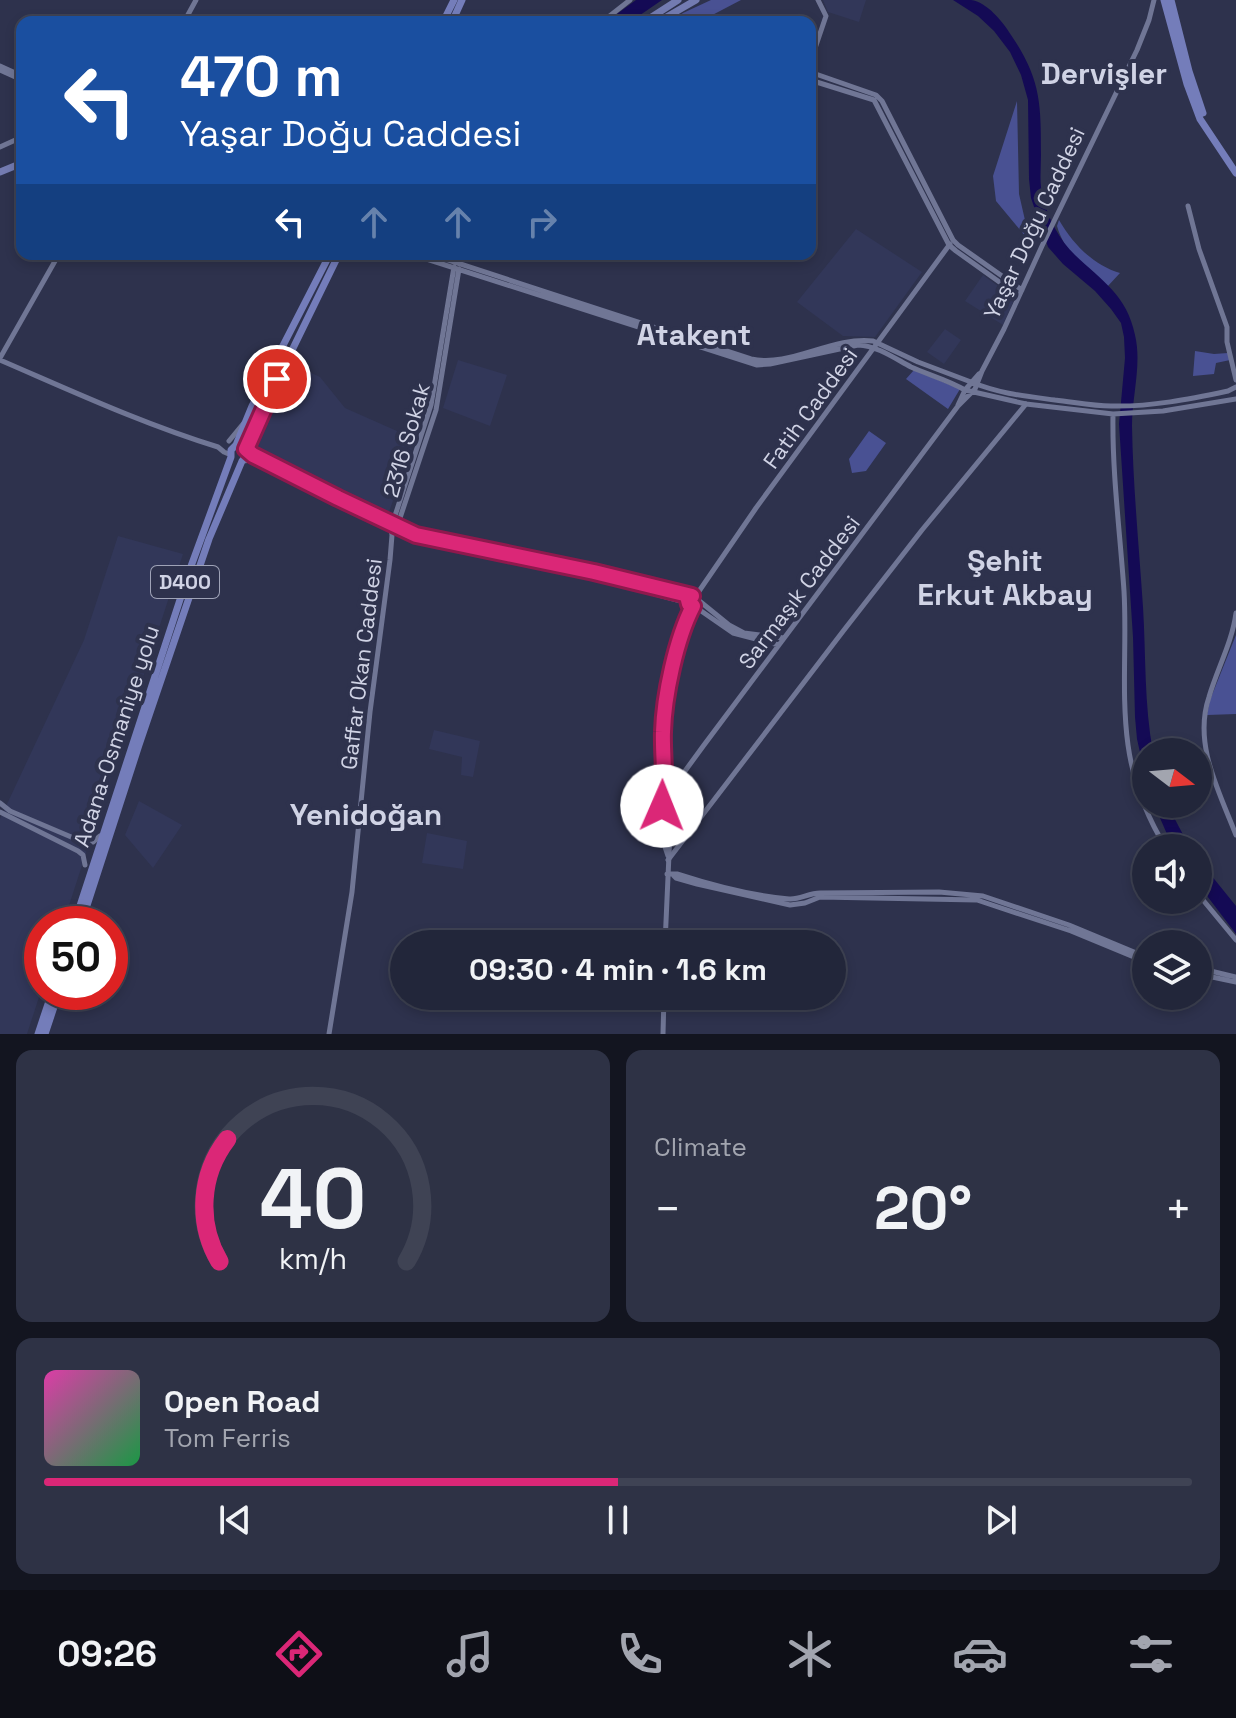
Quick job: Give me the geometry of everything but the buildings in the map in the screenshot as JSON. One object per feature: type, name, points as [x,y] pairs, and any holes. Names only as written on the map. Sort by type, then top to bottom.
[{"type":"highway","points":[[1164,0],[1200,119],[1236,173]]},
{"type":"highway","points":[[1171,0],[1203,114],[1236,165]]},
{"type":"highway","name":"Adana-Osmaniye yolu","points":[[80,906],[233,444],[327,260]]},
{"type":"highway","name":"Adana-Osmaniye yolu","points":[[87,906],[209,539],[287,357],[336,260]]},
{"type":"highway","points":[[233,444],[246,449]]},
{"type":"highway","points":[[231,456],[234,460],[242,461]]},
{"type":"highway","points":[[38,1034],[46,1010]]},
{"type":"highway","points":[[45,1034],[53,1010]]},
{"type":"main road","points":[[610,16],[630,0]]},
{"type":"main road","points":[[653,16],[678,0]]},
{"type":"main road","points":[[668,16],[696,0]]},
{"type":"main road","points":[[816,45],[826,16],[818,0]]},
{"type":"main road","name":"Yaşar Doğu Caddesi","points":[[981,374],[1137,50],[1154,0]]},
{"type":"main road","points":[[816,74],[876,95],[882,101],[951,242]]},
{"type":"main road","points":[[816,82],[874,100],[951,242],[1020,293]]},
{"type":"main road","points":[[434,260],[757,365],[858,345],[876,345],[991,391],[1163,411],[1236,398],[1227,327],[1199,249],[1188,206]]},
{"type":"main road","name":"Fatih Caddesi","points":[[668,801],[663,766],[664,709],[684,625],[693,602],[756,508],[951,242]]},
{"type":"main road","points":[[56,260],[0,359],[108,407],[218,447],[231,456]]},
{"type":"main road","points":[[444,260],[457,266]]},
{"type":"main road","name":"2316 Sokak","points":[[393,529],[436,410],[457,266]]},
{"type":"main road","points":[[876,345],[913,368],[965,390],[1026,404],[1115,414],[1235,387]]},
{"type":"main road","points":[[959,378],[981,374]]},
{"type":"main road","points":[[958,406],[965,390],[981,374]]},
{"type":"main road","points":[[981,374],[991,391]]},
{"type":"main road","points":[[958,406],[972,392],[974,383]]},
{"type":"main road","points":[[668,859],[922,530],[1026,404]]},
{"type":"main road","name":"Sarmaşık Caddesi","points":[[668,801],[685,771],[958,406]]},
{"type":"main road","points":[[1115,414],[1114,481],[1124,596],[1128,747],[1146,811],[1158,834]]},
{"type":"main road","points":[[218,447],[233,444]]},
{"type":"main road","points":[[246,449],[393,529]]},
{"type":"main road","points":[[242,461],[252,460],[393,529],[569,567],[693,602],[744,633],[784,638]]},
{"type":"main road","name":"Gaffar Okan Caddesi","points":[[329,1034],[352,892],[393,529]]},
{"type":"main road","points":[[693,602],[733,633],[779,645]]},
{"type":"main road","points":[[1236,613],[1205,710],[1204,737],[1212,774],[1236,835]]},
{"type":"main road","points":[[666,930],[670,874],[668,810],[662,804],[668,801],[674,805],[668,810]]},
{"type":"main road","points":[[0,803],[10,811],[83,842],[93,842],[104,832]]},
{"type":"main road","points":[[0,812],[81,852],[85,865]]},
{"type":"main road","points":[[670,874],[697,884],[790,905],[820,897],[977,900],[1132,954]]},
{"type":"main road","points":[[1212,911],[1236,940]]},
{"type":"main road","points":[[1212,974],[1236,979]]},
{"type":"main road","points":[[663,1034],[664,1010]]},
{"type":"shaded area","points":[[636,0],[662,0],[639,16],[614,16]]},
{"type":"shaded area","points":[[711,0],[741,0],[710,16],[679,16]]},
{"type":"shaded area","points":[[823,0],[866,0],[859,22],[828,12]]},
{"type":"shaded area","points":[[953,0],[971,0],[989,9],[1004,24],[1021,51],[1037,92],[1041,121],[1041,187],[1048,213],[1070,249],[1120,299],[1135,335],[1133,449],[1151,738],[1137,738],[1135,717],[1119,424],[1125,358],[1121,323],[1095,291],[1048,247],[1031,198],[1028,100],[1021,75],[1010,52],[978,16]]},
{"type":"shaded area","points":[[1017,101],[1019,194],[1030,242],[996,201],[993,176]]},
{"type":"shaded area","points":[[1059,220],[1085,252],[1101,265],[1120,273],[1107,287],[1065,245],[1057,226]]},
{"type":"shaded area","points":[[856,229],[922,272],[875,337],[843,336],[797,302]]},
{"type":"shaded area","points":[[983,275],[1013,297],[1003,325],[965,301]]},
{"type":"shaded area","points":[[945,329],[961,340],[944,364],[927,352]]},
{"type":"shaded area","points":[[1195,351],[1228,353],[1230,360],[1216,363],[1214,374],[1193,376]]},
{"type":"shaded area","points":[[458,360],[507,375],[490,426],[443,408]]},
{"type":"shaded area","points":[[292,364],[320,377],[345,408],[415,439],[389,512],[254,451]]},
{"type":"shaded area","points":[[914,370],[960,389],[948,409],[906,379]]},
{"type":"shaded area","points":[[869,431],[886,443],[866,471],[852,473],[849,459]]},
{"type":"shaded area","points":[[118,536],[183,554],[69,906],[24,906],[24,1010],[35,1010],[27,1034],[0,1034],[0,819],[84,640]]},
{"type":"shaded area","points":[[1236,635],[1236,714],[1207,715],[1210,700]]},
{"type":"shaded area","points":[[434,730],[480,741],[473,777],[461,775],[462,757],[429,749]]},
{"type":"shaded area","points":[[139,801],[182,825],[153,868],[125,835]]},
{"type":"shaded area","points":[[1160,818],[1174,818],[1183,834],[1167,834]]},
{"type":"shaded area","points":[[427,833],[467,841],[463,869],[422,863]]},
{"type":"shaded area","points":[[1212,876],[1236,906],[1236,934],[1212,902]]},
{"type":"district","name":"Dervişler","points":[[1104,73]]},
{"type":"district","name":"Atakent","points":[[694,334]]},
{"type":"district","name":"Şehit Erkut Akbay","points":[[1005,577]]},
{"type":"district","name":"Yenidoğan","points":[[366,814]]},
{"type":"route","points":[[277,379],[246,449],[253,455],[416,535],[692,596],[688,600],[693,606],[684,625],[664,709],[662,806]]}]
